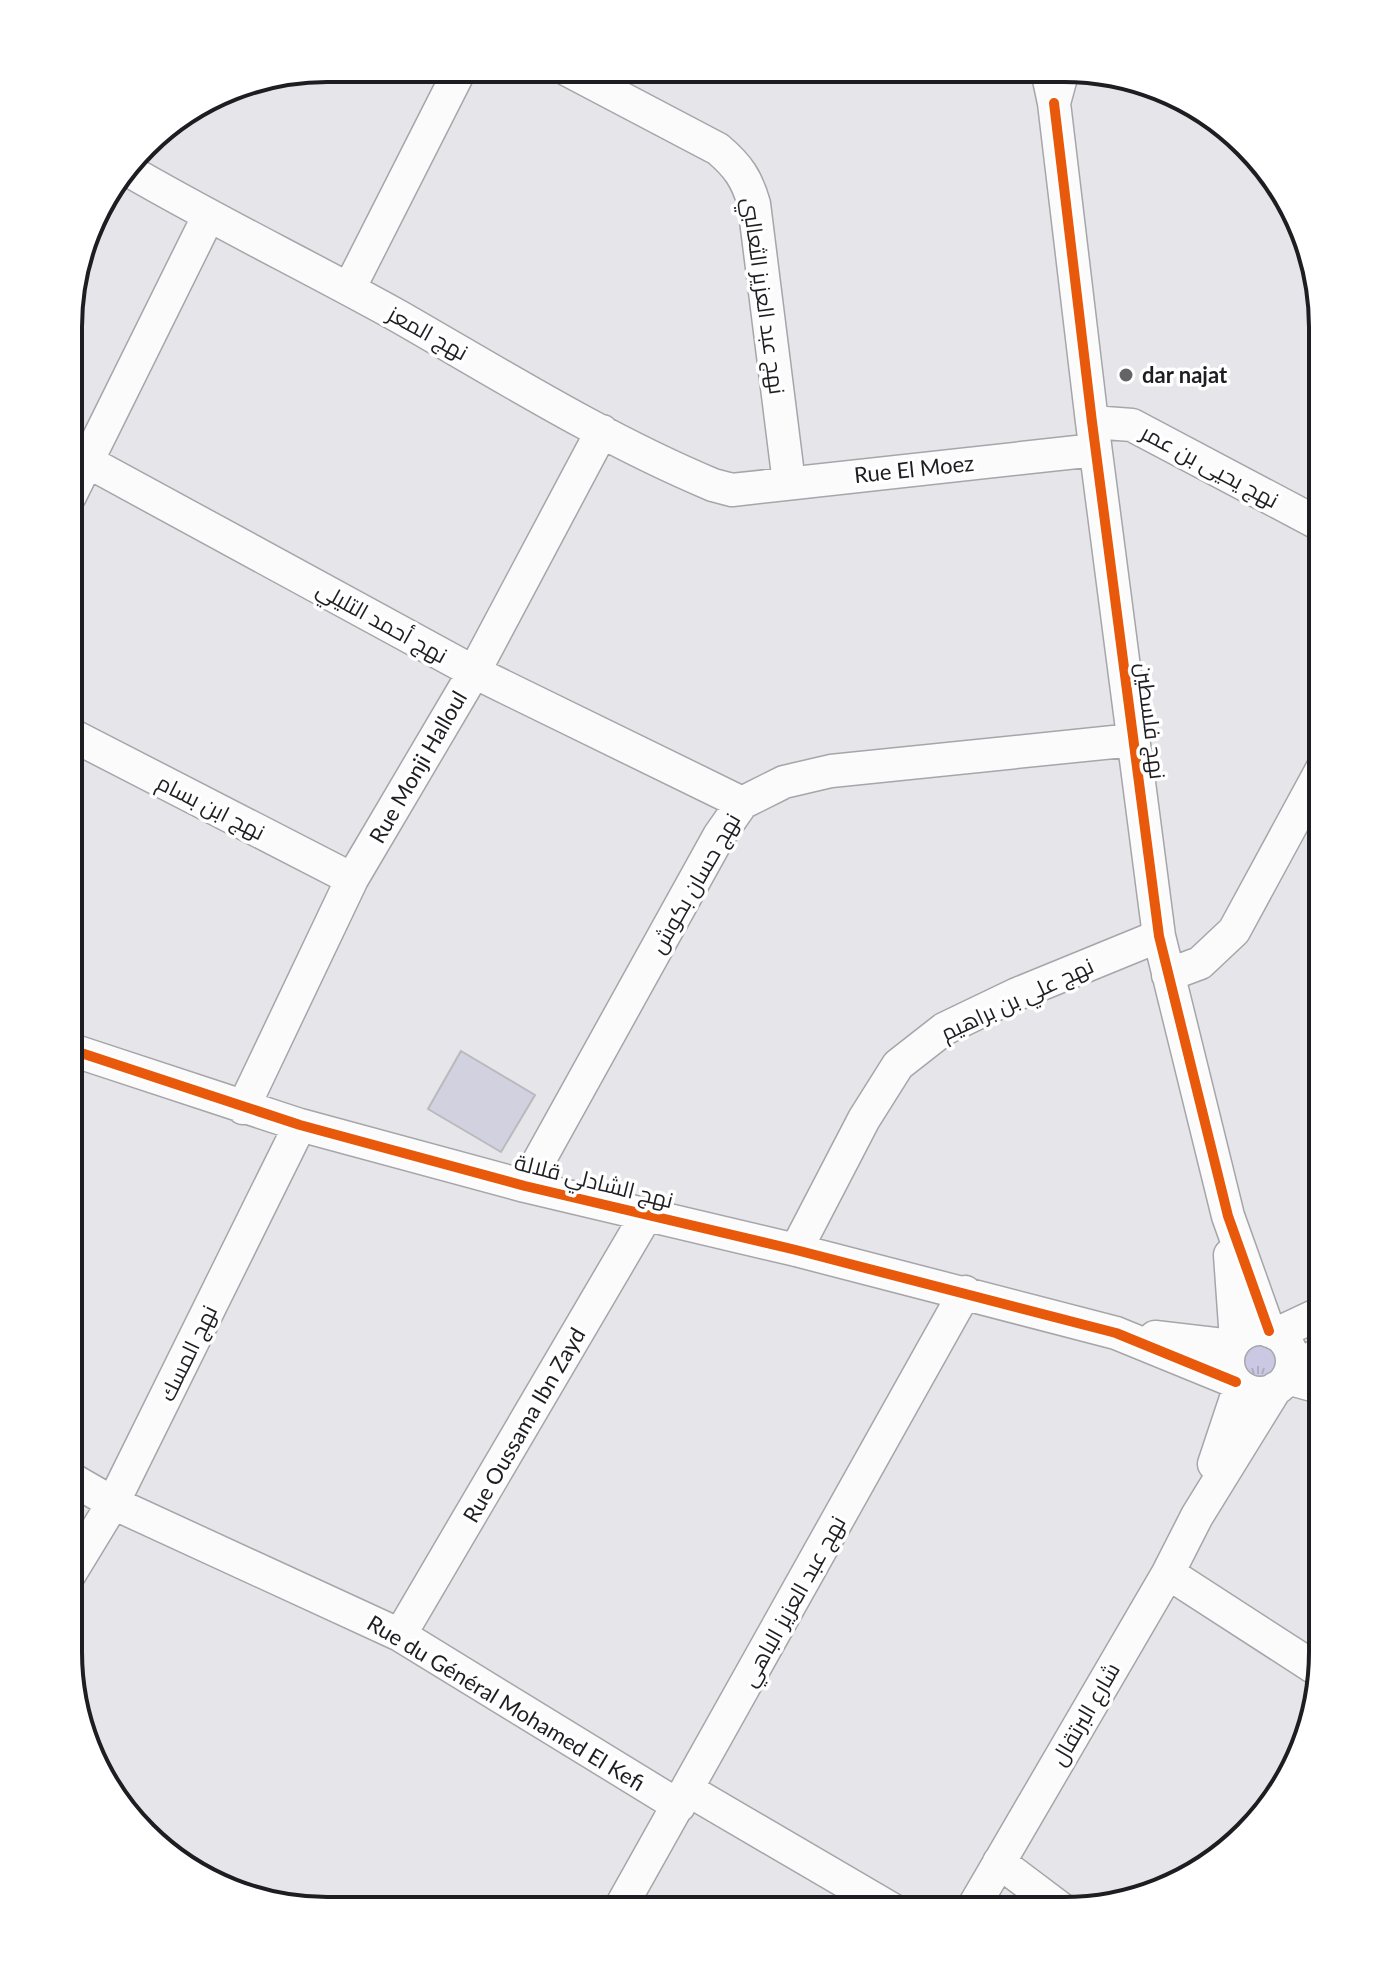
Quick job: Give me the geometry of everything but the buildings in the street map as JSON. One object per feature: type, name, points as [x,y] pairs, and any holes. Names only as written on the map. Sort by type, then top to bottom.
[{"type":"street","points":[[349,289],[454,82]]},
{"type":"street","name":"نهج عبد العزيز الثعالبي","points":[[591,82],[718,149],[738,166],[749,184],[789,483]]},
{"type":"street","name":"نهج فلسطين","points":[[1050,82],[1159,936],[1228,1216],[1272,1332]]},
{"type":"street","points":[[1054,103],[1060,82]]},
{"type":"street","name":"نهج المعز","points":[[136,175],[208,217],[349,289],[602,431],[693,476],[732,490]]},
{"type":"street","points":[[82,451],[208,217]]},
{"type":"street","name":"نهج يحيى بن عمر","points":[[1094,436],[1132,425],[1309,519]]},
{"type":"street","name":"Rue Monji Halloul","points":[[243,1108],[352,879],[474,672],[602,431]]},
{"type":"street","name":"Rue El Moez","points":[[732,490],[1094,436]]},
{"type":"street","name":"نهج أحمد التليلي","points":[[82,459],[474,672],[742,803]]},
{"type":"street","name":"نهج ابن بسام","points":[[82,740],[352,879]]},
{"type":"street","name":"نهج حسان بكوش","points":[[525,1186],[719,836],[742,803],[784,782],[831,771],[1133,740]]},
{"type":"street","points":[[1168,975],[1200,963],[1234,931],[1309,793]]},
{"type":"street","name":"نهج علي بن براهيم","points":[[796,1250],[864,1119],[898,1065],[944,1029],[1017,994],[1159,936]]},
{"type":"street","name":"نهج الشادلي قلالة","points":[[82,1053],[243,1108],[525,1186],[965,1292],[1116,1333]]},
{"type":"street","name":"نهج المسك","points":[[82,1554],[113,1503],[300,1125]]},
{"type":"street","name":"Rue Oussama Ibn Zayd","points":[[400,1635],[647,1214]]},
{"type":"street","name":"نهج فلسطين","points":[[1228,1216],[1234,1343]]},
{"type":"street","name":"نهج عبد العزيز الباهي","points":[[627,1897],[965,1292]]},
{"type":"street","points":[[1238,1384],[1228,1364],[1234,1343],[1251,1331],[1272,1332],[1308,1318]]},
{"type":"street","points":[[1272,1332],[1289,1350],[1285,1379]]},
{"type":"street","points":[[1116,1333],[1234,1343]]},
{"type":"street","points":[[1116,1333],[1258,1393],[1308,1362]]},
{"type":"street","points":[[1285,1379],[1308,1384]]},
{"type":"street","name":"شارع البرتقال","points":[[979,1897],[1168,1573],[1197,1516],[1285,1379]]},
{"type":"street","name":"شارع البرتقال","points":[[1197,1516],[1238,1384]]},
{"type":"street","name":"Rue du Général Mohamed El Kefi","points":[[82,1485],[113,1503],[400,1635],[684,1798],[869,1897]]},
{"type":"street","points":[[1168,1573],[1308,1664]]},
{"type":"street","points":[[999,1862],[1045,1897]]},
{"type":"green space","points":[[1262,1342],[1274,1348],[1280,1360],[1274,1372],[1262,1378],[1250,1372],[1244,1360],[1250,1348]]},
{"type":"cycle path","points":[[1054,103],[1159,936],[1228,1216],[1269,1331]]},
{"type":"cycle path","points":[[82,1053],[300,1125],[525,1186],[796,1250],[1116,1333],[1236,1382]]},
{"type":"place","name":"dar najat","points":[[1126,375]]}]
